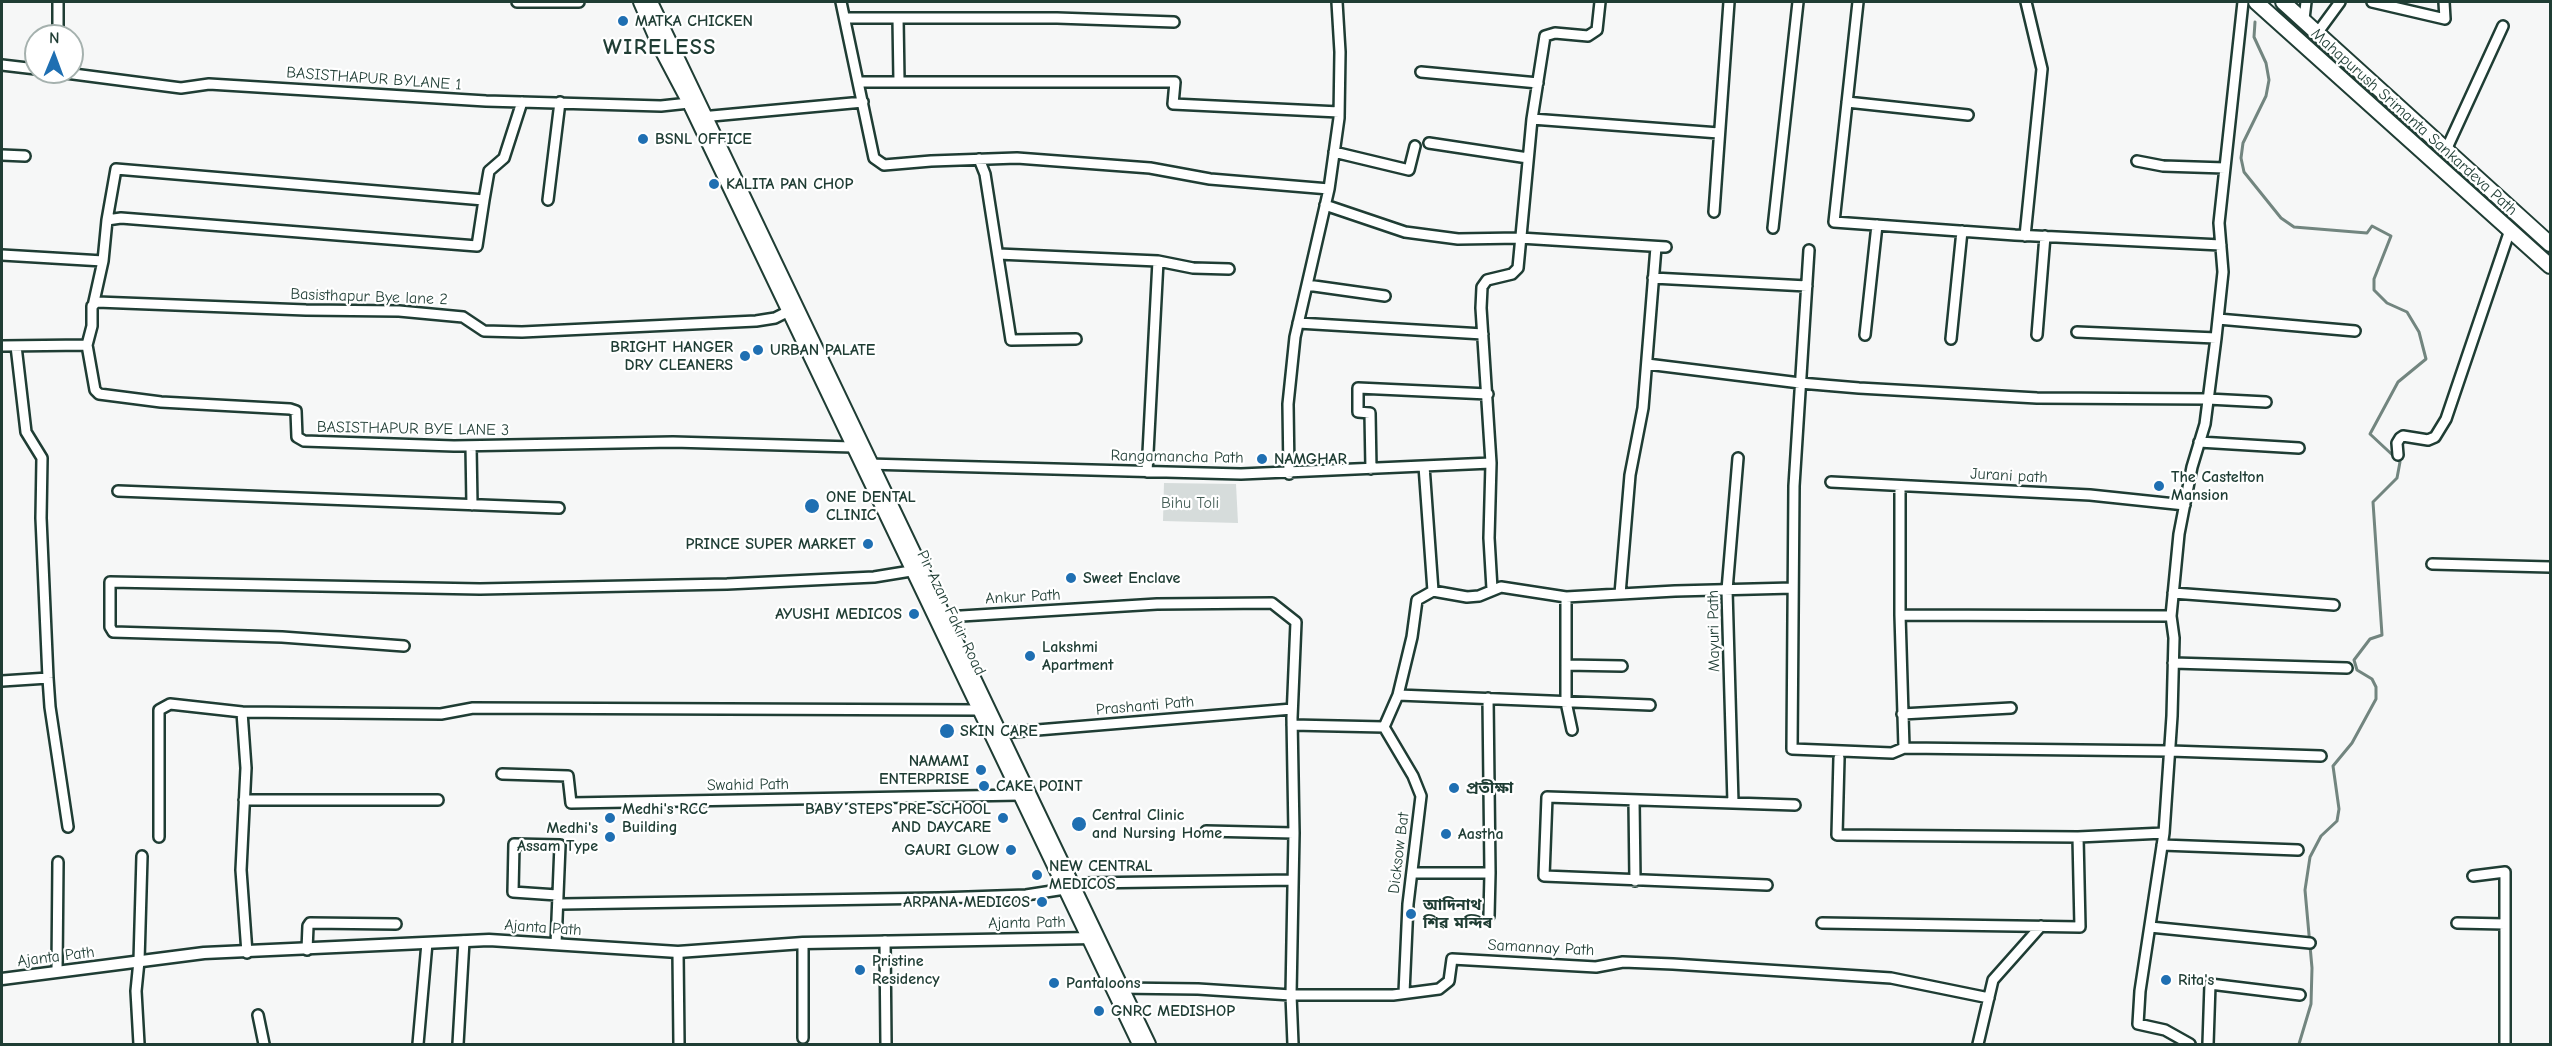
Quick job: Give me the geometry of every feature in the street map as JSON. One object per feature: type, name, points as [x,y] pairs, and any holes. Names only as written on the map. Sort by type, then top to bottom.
[{"type":"main road","name":"Pir Azan Fakir Road","points":[[640,2],[660,48],[689,103],[701,117],[917,570],[979,710],[1065,889],[1149,1044]]},
{"type":"main road","name":"Pir Azan Fakir Road","points":[[651,2],[789,311],[853,447],[867,464]]},
{"type":"main road","name":"Mahapurush Srimanta Sankardeva Path","points":[[2256,2],[2550,266]]},
{"type":"main road","name":"Mahapurush Srimanta Sankardeva Path","points":[[2283,2],[2550,244]]},
{"type":"main road","name":"Pir Azan Fakir Road","points":[[917,570],[945,617],[1000,733],[1090,938]]},
{"type":"main road","name":"Pir Azan Fakir Road","points":[[1118,988],[1139,1044]]},
{"type":"street","points":[[58,2],[58,24]]},
{"type":"street","points":[[517,2],[579,2]]},
{"type":"street","points":[[841,2],[874,158],[884,165],[1017,158],[1150,168],[1210,179],[1329,189]]},
{"type":"street","points":[[1289,474],[1288,404],[1298,323],[1329,189],[1339,112],[1340,52],[1337,2]]},
{"type":"street","points":[[1492,590],[1491,463],[1482,287],[1487,280],[1512,274],[1518,268],[1532,119],[1545,36],[1555,33],[1588,36],[1597,30],[1600,2]]},
{"type":"street","points":[[1714,212],[1729,2]]},
{"type":"street","points":[[1773,228],[1798,2]]},
{"type":"street","points":[[1858,2],[1834,222],[2025,236],[2221,245]]},
{"type":"street","points":[[2025,236],[2042,69],[2026,2]]},
{"type":"street","points":[[2190,1044],[2165,1030],[2138,1024],[2140,991],[2164,833],[2173,663],[2171,616],[2179,534],[2192,467],[2205,424],[2216,338],[2223,272],[2219,224],[2243,2]]},
{"type":"street","points":[[2304,19],[2306,2]]},
{"type":"street","points":[[2318,32],[2340,2]]},
{"type":"street","points":[[2372,2],[2445,19],[2444,2]]},
{"type":"street","points":[[845,18],[1057,18],[1174,22]]},
{"type":"street","points":[[898,18],[899,81]]},
{"type":"street","points":[[2446,150],[2503,26]]},
{"type":"street","points":[[2,65],[24,68]]},
{"type":"street","points":[[1421,72],[1538,83]]},
{"type":"street","name":"BASISTHAPUR BYLANE 1","points":[[84,75],[181,88],[209,84],[522,102],[661,106],[689,103]]},
{"type":"street","points":[[858,82],[1175,82],[1173,104],[1339,112]]},
{"type":"street","points":[[107,220],[121,218],[477,246],[489,171],[504,158],[522,102]]},
{"type":"street","points":[[548,200],[560,102]]},
{"type":"street","points":[[701,117],[863,102]]},
{"type":"street","points":[[1847,102],[1968,115]]},
{"type":"street","points":[[1532,119],[1719,133]]},
{"type":"street","points":[[1429,143],[1528,158]]},
{"type":"street","points":[[1334,152],[1409,170],[1415,146]]},
{"type":"street","points":[[2,154],[25,156]]},
{"type":"street","points":[[979,159],[985,174],[1011,340],[1076,339]]},
{"type":"street","points":[[2137,161],[2163,166],[2225,168]]},
{"type":"street","points":[[2,346],[87,345],[92,326],[92,306],[103,261],[116,169],[484,200]]},
{"type":"street","points":[[1325,206],[1405,232],[1458,239],[1520,238],[1666,247]]},
{"type":"street","points":[[1865,335],[1877,225]]},
{"type":"street","points":[[2398,455],[2397,443],[2400,438],[2403,436],[2428,440],[2435,436],[2445,419],[2510,230]]},
{"type":"street","points":[[1951,339],[1962,231]]},
{"type":"street","points":[[2037,335],[2045,236]]},
{"type":"street","points":[[1620,594],[1630,475],[1643,408],[1656,247]]},
{"type":"street","points":[[1809,250],[1794,486],[1792,749],[1892,753],[1904,748],[2170,751],[2320,756]]},
{"type":"street","points":[[998,254],[1158,261],[1193,268],[1229,269]]},
{"type":"street","points":[[2,255],[103,261]]},
{"type":"street","points":[[1147,472],[1158,261]]},
{"type":"street","points":[[1653,278],[1807,286]]},
{"type":"street","points":[[1307,285],[1384,296]]},
{"type":"street","name":"Basisthapur Bye lane 2","points":[[92,306],[97,302],[108,302],[306,310],[399,311],[463,317],[484,331],[522,332],[756,321],[776,318],[789,311]]},
{"type":"street","points":[[2218,319],[2355,331]]},
{"type":"street","points":[[1298,323],[1483,334]]},
{"type":"street","points":[[2077,332],[2216,338]]},
{"type":"street","name":"BASISTHAPUR BYE LANE 3","points":[[87,345],[95,390],[108,397],[184,404],[290,409],[296,411],[297,437],[304,441],[471,446],[673,442],[853,447]]},
{"type":"street","points":[[16,346],[26,432],[42,458],[41,518],[50,707],[69,827]]},
{"type":"street","points":[[1647,364],[1800,383],[2037,398],[2208,399],[2266,402]]},
{"type":"street","points":[[1371,469],[1370,413],[1358,412],[1358,388],[1488,394]]},
{"type":"street","points":[[2199,442],[2299,448]]},
{"type":"street","points":[[471,446],[472,505]]},
{"type":"street","name":"Mayuri Path","points":[[1733,803],[1727,590],[1738,459]]},
{"type":"street","name":"Rangamancha Path","points":[[867,464],[1289,474],[1491,463]]},
{"type":"street","points":[[1424,466],[1433,591]]},
{"type":"street","name":"Jurani path","points":[[1831,482],[2090,495],[2185,505]]},
{"type":"street","points":[[1900,486],[1900,615],[1904,748]]},
{"type":"street","points":[[118,491],[559,508]]},
{"type":"street","points":[[2432,564],[2550,567]]},
{"type":"street","points":[[404,646],[282,637],[113,632],[110,627],[110,582],[480,589],[727,584],[874,577],[917,570]]},
{"type":"street","points":[[1292,725],[1384,727],[1398,695],[1412,638],[1417,600],[1433,591],[1467,597],[1479,596],[1501,587],[1566,597],[1793,588]]},
{"type":"street","points":[[2174,593],[2334,605]]},
{"type":"street","points":[[1566,597],[1566,702],[1572,730]]},
{"type":"street","name":"Ankur Path","points":[[945,617],[1157,604],[1272,603],[1296,622],[1292,709]]},
{"type":"street","points":[[1900,615],[2171,616]]},
{"type":"street","points":[[2173,663],[2347,668]]},
{"type":"street","points":[[1566,665],[1622,666]]},
{"type":"street","points":[[2,681],[48,678]]},
{"type":"street","points":[[1398,695],[1650,705]]},
{"type":"street","points":[[1488,698],[1490,873],[1488,916]]},
{"type":"street","points":[[159,837],[159,710],[170,704],[242,712],[441,714],[473,708],[979,710]]},
{"type":"street","points":[[1902,714],[2011,708]]},
{"type":"street","points":[[1292,709],[1294,832],[1291,995],[1293,1044]]},
{"type":"street","name":"Prashanti Path","points":[[1000,733],[1292,709]]},
{"type":"street","points":[[242,712],[246,768],[241,870],[247,953]]},
{"type":"street","name":"Dicksow Bat","points":[[1384,727],[1413,776],[1421,796],[1407,904],[1404,993]]},
{"type":"street","points":[[1839,759],[1837,836],[2078,837],[2164,833]]},
{"type":"street","name":"Swahid Path","points":[[502,774],[568,776],[571,803],[1020,795]]},
{"type":"street","points":[[1767,885],[1544,876],[1547,797],[1795,805]]},
{"type":"street","points":[[244,800],[438,800]]},
{"type":"street","points":[[1634,800],[1635,880]]},
{"type":"street","points":[[1206,831],[1294,832]]},
{"type":"street","points":[[1822,923],[2080,927],[2078,837]]},
{"type":"street","points":[[556,944],[560,899],[560,846],[514,844],[513,892],[560,899],[939,898],[1026,895],[1065,889]]},
{"type":"street","points":[[2162,844],[2298,850]]},
{"type":"street","points":[[139,1044],[136,991],[142,856]]},
{"type":"street","points":[[57,971],[58,862]]},
{"type":"street","points":[[2473,876],[2505,872],[2505,1044]]},
{"type":"street","points":[[1412,873],[1490,873]]},
{"type":"street","points":[[1084,883],[1293,880]]},
{"type":"street","points":[[307,950],[310,923],[396,924]]},
{"type":"street","points":[[2457,923],[2505,924]]},
{"type":"street","points":[[1978,1044],[1993,980],[2041,926]]},
{"type":"street","points":[[2150,927],[2310,943]]},
{"type":"street","name":"Ajanta Path","points":[[2,979],[204,953],[247,953],[489,940],[678,952],[885,941],[1090,938]]},
{"type":"street","points":[[458,1044],[464,941]]},
{"type":"street","points":[[885,941],[886,1044]]},
{"type":"street","points":[[418,1044],[427,943]]},
{"type":"street","points":[[803,944],[803,1038]]},
{"type":"street","points":[[678,952],[679,1044]]},
{"type":"street","name":"Samannay Path","points":[[1118,988],[1198,989],[1291,995],[1404,993],[1439,989],[1449,981],[1452,959],[1596,967],[1623,962],[1663,963],[1891,978],[1989,998]]},
{"type":"street","points":[[2208,1044],[2210,984],[2300,995]]},
{"type":"street","points":[[258,1015],[264,1044]]},
{"type":"green space","name":"Bihu Toli","points":[[1164,483],[1236,484],[1238,523],[1163,521]]},
{"type":"waterway","points":[[2255,22],[2254,37],[2266,63],[2269,80],[2266,96],[2243,143],[2241,158],[2244,172],[2281,218],[2294,227],[2367,233],[2372,226],[2391,236],[2374,279],[2374,290],[2387,303],[2407,312],[2419,332],[2426,359],[2398,382],[2370,434],[2400,462],[2397,478],[2373,502],[2382,635],[2370,639],[2354,660],[2357,670],[2372,679],[2376,687],[2376,699],[2352,743],[2333,766],[2339,809],[2337,821],[2321,836],[2310,857],[2305,890],[2312,968],[2311,1004],[2299,1044]]},
{"type":"place","name":"MATKA CHICKEN","points":[[623,21]]},
{"type":"place","name":"BSNL OFFICE","points":[[643,139]]},
{"type":"place","name":"KALITA PAN CHOP","points":[[714,184]]},
{"type":"place","name":"URBAN PALATE","points":[[758,350]]},
{"type":"place","name":"BRIGHT HANGER DRY CLEANERS","points":[[745,356]]},
{"type":"place","name":"NAMGHAR","points":[[1262,459]]},
{"type":"place","name":"The Castelton Mansion","points":[[2159,486]]},
{"type":"place","name":"ONE DENTAL CLINIC","points":[[812,506]]},
{"type":"place","name":"PRINCE SUPER MARKET","points":[[868,544]]},
{"type":"place","name":"Sweet Enclave","points":[[1071,578]]},
{"type":"place","name":"AYUSHI MEDICOS","points":[[914,614]]},
{"type":"place","name":"Lakshmi Apartment","points":[[1030,656]]},
{"type":"place","name":"SKIN CARE","points":[[947,731]]},
{"type":"place","name":"NAMAMI ENTERPRISE","points":[[981,770]]},
{"type":"place","name":"CAKE POINT","points":[[984,786]]},
{"type":"place","name":"প্রতীক্ষা","points":[[1454,788]]},
{"type":"place","name":"Medhi's RCC Building","points":[[610,818]]},
{"type":"place","name":"BABY STEPS PRE-SCHOOL AND DAYCARE","points":[[1003,818]]},
{"type":"place","name":"Central Clinic and Nursing Home","points":[[1079,824]]},
{"type":"place","name":"Aastha","points":[[1446,834]]},
{"type":"place","name":"Medhi's Assam Type","points":[[610,837]]},
{"type":"place","name":"GAURI GLOW","points":[[1011,850]]},
{"type":"place","name":"NEW CENTRAL MEDICOS","points":[[1037,875]]},
{"type":"place","name":"ARPANA MEDICOS","points":[[1042,902]]},
{"type":"place","name":"আদিনাথ শিৱ মন্দিৰ","points":[[1411,914]]},
{"type":"place","name":"Pristine Residency","points":[[860,970]]},
{"type":"place","name":"Rita's","points":[[2166,980]]},
{"type":"place","name":"Pantaloons","points":[[1054,983]]},
{"type":"place","name":"GNRC MEDISHOP","points":[[1099,1011]]},
{"type":"district","name":"WIRELESS","points":[[660,48]]}]
